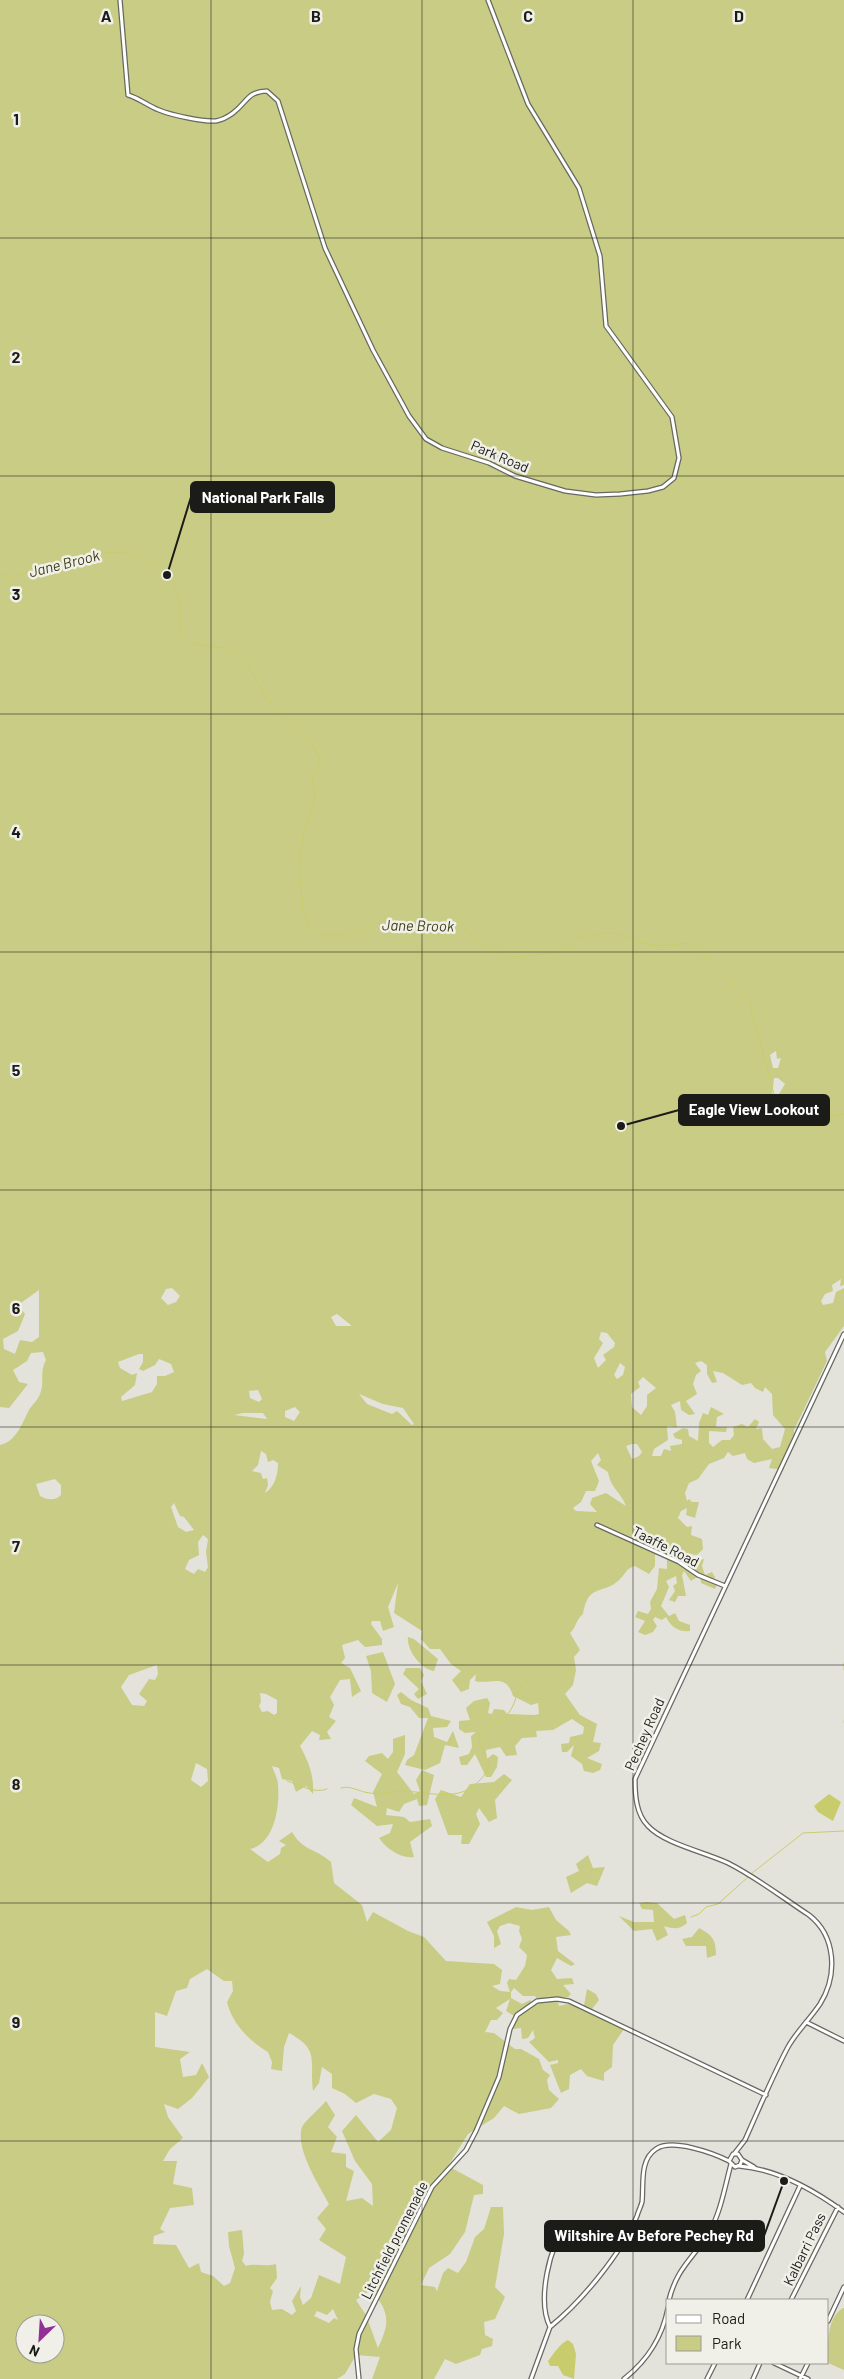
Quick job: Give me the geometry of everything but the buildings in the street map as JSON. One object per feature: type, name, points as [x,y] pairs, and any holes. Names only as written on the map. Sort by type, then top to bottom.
[{"type":"street","name":"Park Road","points":[[120,0],[128,95],[138,98],[159,110],[218,121],[233,113],[246,98],[256,92],[267,91],[278,101],[325,248],[373,350],[410,416],[426,439],[442,448],[489,463],[515,476],[565,490],[596,495],[648,491],[663,487],[674,478],[680,458],[672,417],[606,326],[600,256],[579,188],[528,104],[488,0]]},
{"type":"street","name":"Pechey Road","points":[[730,2162],[744,2142],[789,2045],[820,2003],[828,1985],[832,1965],[829,1942],[820,1924],[731,1864],[657,1834],[647,1825],[638,1810],[635,1793],[638,1770],[844,1334]]},
{"type":"street","name":"Taaffe Road","points":[[597,1525],[679,1562],[698,1574],[725,1586]]},
{"type":"street","name":"Litchfield promenade","points":[[359,2379],[356,2349],[359,2334],[432,2187],[455,2164],[470,2144],[499,2077],[510,2029],[517,2015],[527,2006],[549,1999],[569,2001],[766,2094]]},
{"type":"street","points":[[806,2022],[844,2041]]},
{"type":"street","name":"Pechey Road","points":[[738,2166],[742,2158],[744,2142]]},
{"type":"street","points":[[532,2379],[550,2327],[593,2285],[622,2246],[642,2202],[642,2180],[650,2153],[658,2147],[677,2145],[717,2155],[738,2166],[757,2168]]},
{"type":"street","points":[[717,2155],[734,2154],[757,2168],[800,2186],[844,2212]]},
{"type":"street","points":[[669,2299],[682,2266],[704,2240],[714,2222],[729,2176],[730,2162]]},
{"type":"street","points":[[729,2176],[738,2166]]},
{"type":"street","points":[[747,2299],[800,2186]]},
{"type":"street","name":"Kalbarri Pass","points":[[792,2299],[838,2208]]},
{"type":"street","points":[[550,2327],[545,2315],[544,2295],[557,2238],[568,2223]]},
{"type":"street","points":[[829,2319],[844,2287]]},
{"type":"street","points":[[838,2299],[844,2301]]},
{"type":"street","points":[[624,2379],[649,2356],[666,2317]]},
{"type":"street","points":[[707,2379],[714,2364]]},
{"type":"street","points":[[753,2379],[760,2364]]},
{"type":"street","points":[[776,2364],[808,2379]]},
{"type":"street","points":[[801,2377],[808,2364]]},
{"type":"green space","points":[[0,0],[844,0],[844,1285],[840,1286],[841,1279],[832,1285],[833,1291],[825,1294],[821,1301],[823,1305],[833,1303],[836,1292],[844,1288],[844,1326],[825,1352],[827,1361],[794,1430],[794,1446],[785,1453],[784,1470],[769,1468],[772,1459],[754,1463],[747,1459],[745,1453],[733,1456],[728,1452],[724,1458],[709,1464],[698,1479],[689,1483],[685,1493],[687,1501],[689,1499],[692,1502],[699,1502],[695,1518],[686,1515],[687,1508],[681,1511],[678,1518],[687,1527],[692,1526],[691,1535],[702,1539],[703,1549],[697,1555],[680,1553],[677,1557],[694,1561],[704,1559],[702,1566],[705,1575],[712,1572],[715,1577],[713,1581],[717,1585],[715,1589],[701,1583],[700,1575],[691,1581],[684,1571],[682,1575],[686,1596],[678,1596],[675,1602],[669,1600],[675,1591],[673,1586],[677,1583],[676,1576],[666,1581],[669,1587],[661,1606],[669,1616],[675,1613],[679,1621],[690,1625],[690,1631],[682,1631],[675,1628],[666,1617],[662,1620],[655,1617],[653,1620],[657,1626],[653,1632],[645,1635],[638,1632],[645,1621],[635,1617],[638,1611],[648,1614],[651,1609],[650,1602],[657,1589],[659,1568],[667,1569],[667,1560],[659,1552],[655,1555],[655,1566],[649,1574],[635,1566],[632,1567],[618,1581],[596,1591],[588,1598],[583,1614],[570,1633],[580,1650],[574,1657],[576,1670],[573,1685],[565,1694],[580,1715],[597,1724],[593,1742],[601,1743],[599,1751],[587,1758],[602,1764],[600,1770],[593,1773],[584,1771],[582,1764],[571,1756],[574,1745],[567,1752],[562,1752],[561,1744],[569,1743],[570,1737],[583,1734],[584,1727],[572,1719],[553,1730],[536,1731],[537,1737],[522,1738],[515,1746],[517,1755],[506,1756],[500,1747],[486,1750],[487,1759],[493,1754],[498,1757],[497,1767],[491,1777],[486,1777],[475,1754],[467,1765],[461,1765],[459,1757],[469,1754],[472,1747],[471,1736],[476,1732],[465,1733],[459,1729],[459,1721],[470,1720],[466,1708],[474,1701],[487,1698],[490,1703],[488,1713],[492,1714],[494,1709],[504,1710],[507,1714],[535,1715],[539,1714],[538,1703],[531,1705],[513,1696],[510,1689],[502,1682],[475,1681],[476,1674],[470,1680],[469,1689],[461,1692],[452,1680],[461,1671],[451,1664],[440,1649],[430,1649],[421,1639],[422,1631],[394,1613],[398,1583],[388,1607],[394,1627],[383,1631],[380,1621],[372,1621],[371,1624],[382,1639],[382,1645],[365,1647],[358,1640],[342,1645],[345,1658],[341,1663],[350,1668],[361,1691],[352,1697],[350,1679],[340,1680],[330,1697],[334,1705],[329,1717],[336,1721],[327,1732],[331,1739],[319,1740],[320,1735],[312,1731],[300,1746],[310,1769],[313,1781],[313,1794],[306,1786],[296,1792],[292,1781],[282,1779],[279,1768],[272,1766],[278,1783],[278,1804],[274,1824],[265,1840],[258,1846],[250,1849],[268,1862],[280,1854],[281,1848],[286,1845],[279,1841],[292,1832],[301,1843],[331,1862],[334,1883],[362,1905],[367,1922],[373,1912],[408,1931],[424,1937],[446,1961],[494,1964],[502,1970],[500,1984],[492,1986],[500,1991],[510,1992],[507,1983],[509,1979],[516,1980],[525,1966],[527,1955],[519,1947],[522,1939],[519,1931],[520,1926],[509,1923],[500,1926],[497,1931],[501,1944],[494,1948],[494,1936],[487,1922],[516,1907],[532,1910],[549,1907],[556,1920],[571,1935],[556,1937],[558,1951],[575,1964],[571,1966],[557,1958],[551,1970],[557,1979],[572,1978],[574,1984],[563,1985],[571,1994],[568,1997],[557,1997],[559,2006],[577,2002],[583,2011],[587,1989],[596,1994],[599,2000],[592,2009],[596,2014],[612,2019],[624,2029],[613,2045],[612,2067],[604,2073],[604,2081],[587,2076],[581,2069],[570,2075],[569,2089],[561,2093],[550,2065],[558,2063],[558,2060],[549,2062],[529,2042],[535,2038],[533,2030],[528,2038],[522,2039],[521,2028],[513,2029],[514,2016],[506,2011],[510,1999],[496,2008],[503,2013],[497,2020],[491,2020],[485,2032],[494,2033],[515,2049],[521,2049],[539,2059],[543,2070],[550,2075],[547,2080],[549,2090],[559,2099],[551,2108],[519,2114],[504,2106],[494,2118],[468,2134],[448,2166],[483,2185],[483,2194],[474,2195],[465,2232],[450,2254],[429,2268],[421,2285],[435,2287],[437,2291],[443,2273],[448,2268],[458,2273],[466,2262],[475,2237],[484,2229],[491,2207],[503,2207],[504,2234],[495,2287],[505,2297],[495,2319],[484,2322],[485,2335],[493,2339],[492,2346],[482,2349],[480,2355],[456,2364],[445,2359],[434,2379],[372,2379],[380,2357],[356,2355],[345,2374],[337,2379],[0,2379],[0,1445],[15,1436],[39,1396],[46,1360],[43,1352],[31,1353],[27,1361],[13,1370],[19,1382],[28,1384],[9,1408],[0,1407]],"holes":[[[776,1051],[777,1059],[781,1058],[778,1068],[773,1068],[770,1055]],[[774,1078],[778,1078],[785,1084],[779,1094],[781,1101],[778,1103],[772,1096]],[[172,1288],[180,1296],[176,1302],[168,1305],[161,1298],[166,1289]],[[39,1290],[39,1337],[32,1342],[20,1340],[15,1354],[4,1349],[3,1339],[18,1331],[25,1314],[18,1305]],[[337,1314],[351,1326],[336,1326],[331,1317]],[[601,1332],[607,1333],[615,1343],[614,1347],[603,1355],[606,1360],[598,1368],[594,1358],[603,1343],[599,1339]],[[139,1354],[143,1354],[143,1362],[139,1369],[143,1371],[155,1365],[159,1359],[171,1364],[174,1372],[165,1376],[157,1376],[157,1384],[152,1392],[122,1401],[121,1397],[135,1385],[137,1373],[132,1375],[120,1368],[118,1362]],[[701,1361],[707,1365],[707,1374],[712,1383],[717,1382],[713,1371],[723,1373],[742,1385],[751,1383],[755,1388],[763,1392],[765,1387],[772,1394],[773,1415],[785,1429],[780,1447],[772,1449],[763,1439],[762,1428],[756,1429],[759,1422],[755,1419],[748,1427],[742,1424],[733,1427],[734,1435],[730,1440],[722,1440],[713,1447],[709,1443],[709,1431],[726,1432],[727,1427],[716,1427],[717,1417],[724,1414],[711,1407],[708,1415],[703,1413],[699,1423],[698,1441],[689,1436],[688,1429],[683,1428],[673,1434],[675,1438],[682,1440],[682,1444],[670,1446],[671,1451],[664,1449],[661,1456],[652,1456],[654,1449],[668,1440],[667,1426],[677,1427],[675,1412],[671,1405],[680,1401],[681,1410],[689,1415],[695,1414],[686,1401],[697,1394],[693,1384],[696,1375],[701,1371],[695,1363]],[[620,1363],[625,1367],[623,1375],[617,1379],[614,1375]],[[643,1377],[656,1388],[647,1395],[647,1406],[641,1415],[632,1407],[631,1394],[640,1387],[638,1382]],[[258,1390],[262,1399],[259,1402],[250,1398],[249,1391]],[[359,1394],[383,1404],[403,1408],[414,1424],[412,1425],[397,1411],[392,1414],[367,1404]],[[295,1407],[300,1412],[294,1421],[285,1417],[285,1411]],[[243,1413],[263,1413],[267,1419],[234,1415]],[[637,1444],[642,1452],[639,1456],[632,1459],[626,1446]],[[261,1451],[266,1454],[268,1462],[273,1460],[278,1463],[275,1480],[265,1493],[268,1485],[267,1478],[263,1479],[261,1473],[252,1471],[258,1465]],[[598,1453],[601,1460],[597,1465],[608,1472],[611,1483],[622,1497],[626,1506],[606,1493],[592,1498],[590,1504],[597,1512],[576,1511],[573,1508],[581,1502],[586,1491],[595,1491],[599,1481],[591,1461]],[[55,1479],[61,1485],[61,1495],[59,1497],[51,1499],[40,1496],[36,1484]],[[174,1503],[180,1516],[184,1517],[194,1530],[186,1532],[178,1527],[171,1507]],[[203,1535],[208,1539],[206,1552],[208,1567],[205,1572],[198,1569],[194,1574],[185,1569],[189,1560],[199,1555],[198,1542]],[[157,1665],[158,1674],[155,1680],[149,1679],[139,1694],[147,1701],[144,1706],[132,1705],[121,1687],[129,1675]],[[260,1693],[277,1700],[277,1713],[274,1715],[268,1711],[262,1712],[259,1706],[261,1702]],[[196,1763],[207,1769],[208,1781],[201,1787],[191,1780]],[[207,1969],[224,1981],[232,1981],[233,1991],[227,2002],[229,2010],[242,2031],[268,2052],[272,2062],[271,2069],[282,2071],[284,2047],[289,2033],[299,2039],[310,2051],[312,2057],[313,2091],[319,2083],[322,2067],[332,2074],[332,2088],[345,2094],[356,2103],[374,2094],[391,2099],[397,2108],[391,2130],[378,2142],[356,2115],[342,2131],[355,2161],[372,2184],[373,2206],[362,2198],[346,2201],[354,2171],[346,2167],[346,2154],[331,2152],[337,2137],[328,2127],[335,2115],[326,2101],[302,2127],[302,2146],[305,2156],[329,2204],[317,2218],[326,2229],[319,2240],[346,2257],[340,2284],[319,2275],[311,2298],[303,2305],[300,2297],[301,2286],[292,2301],[296,2311],[292,2315],[282,2309],[272,2310],[270,2302],[273,2291],[270,2288],[277,2278],[276,2264],[246,2266],[242,2261],[244,2254],[242,2230],[228,2232],[229,2246],[235,2268],[230,2283],[224,2286],[213,2276],[201,2272],[199,2263],[189,2268],[176,2245],[153,2244],[154,2236],[165,2232],[160,2229],[170,2208],[194,2205],[192,2188],[173,2184],[177,2161],[163,2161],[170,2149],[183,2138],[168,2117],[164,2104],[178,2109],[192,2098],[209,2077],[202,2063],[196,2075],[183,2077],[180,2059],[190,2052],[155,2047],[155,2012],[167,2016],[176,1991],[187,1988],[190,1979]],[[514,1988],[523,1996],[535,1996],[539,2002],[534,2006],[530,2000],[522,2004],[511,1998],[511,1992]],[[371,2290],[382,2305],[386,2318],[385,2331],[378,2348],[366,2315],[356,2300]],[[333,2309],[338,2320],[334,2318],[329,2323],[314,2316],[317,2311],[327,2315]]]},
{"type":"green space","points":[[408,1637],[414,1639],[438,1659],[434,1671],[424,1667],[415,1658],[409,1647]]},
{"type":"green space","points":[[383,1652],[395,1684],[387,1702],[372,1693],[371,1671],[366,1656]]},
{"type":"green space","points":[[406,1668],[420,1668],[424,1675],[421,1681],[427,1694],[418,1699],[414,1694],[419,1689],[403,1674]]},
{"type":"green space","points":[[401,1692],[411,1700],[428,1708],[431,1716],[451,1721],[447,1727],[433,1728],[434,1737],[447,1742],[453,1731],[459,1748],[445,1745],[440,1763],[425,1770],[405,1765],[407,1760],[414,1755],[428,1718],[419,1718],[410,1707],[401,1704],[397,1695]]},
{"type":"green space","points":[[405,1735],[405,1754],[397,1772],[414,1794],[420,1791],[416,1780],[422,1770],[434,1775],[427,1805],[419,1806],[417,1799],[404,1804],[399,1812],[387,1808],[386,1815],[404,1817],[410,1822],[430,1819],[432,1826],[410,1842],[414,1857],[399,1855],[379,1838],[390,1833],[393,1824],[377,1826],[351,1805],[354,1798],[377,1807],[373,1792],[382,1774],[365,1761],[369,1756],[382,1753],[388,1759],[393,1752],[393,1739]]},
{"type":"green space","points":[[504,1774],[512,1780],[495,1800],[497,1818],[489,1822],[479,1808],[476,1814],[480,1824],[469,1844],[461,1844],[462,1835],[448,1835],[435,1799],[441,1790],[461,1797],[470,1784],[494,1782]]},
{"type":"green space","points":[[588,1855],[593,1868],[605,1867],[597,1886],[587,1883],[571,1893],[566,1877],[579,1871],[576,1864]]},
{"type":"green space","points":[[639,1903],[657,1903],[674,1919],[685,1915],[687,1923],[676,1928],[664,1926],[668,1935],[657,1941],[652,1929],[634,1931],[619,1916],[634,1922],[654,1922],[653,1910],[642,1909]]},
{"type":"green space","points":[[699,1928],[712,1938],[716,1955],[707,1958],[706,1946],[686,1946],[682,1939],[692,1937]]},
{"type":"green space","points":[[844,2308],[844,2370],[829,2363],[829,2333],[833,2318]]},
{"type":"shaded area","points":[[829,1794],[841,1802],[833,1821],[818,1812],[814,1806]]},
{"type":"shaded area","points":[[568,2340],[573,2344],[576,2354],[574,2379],[563,2375],[558,2366],[550,2366],[548,2361],[559,2347]]},
{"type":"waterway","name":"Jane Brook","points":[[0,574],[15,576],[92,555],[115,552],[139,556],[152,562],[168,575],[177,592],[179,601],[180,632],[195,645],[227,648],[248,666],[267,698],[289,726],[312,744],[321,763],[312,777],[315,800],[303,835],[299,866],[303,912],[309,927],[321,935],[344,935],[378,923],[407,926],[459,925],[490,949],[514,957],[560,952],[576,939],[597,934],[616,933],[639,942],[660,946],[688,943],[701,950],[749,1002],[774,1094],[787,1109],[807,1118],[844,1114]]},
{"type":"waterway","name":"Jane Brook","points":[[844,1663],[844,1670]]},
{"type":"waterway","points":[[341,1788],[348,1787],[374,1793],[400,1791],[453,1794],[463,1792],[472,1787],[480,1780],[490,1764],[480,1746],[479,1734],[507,1715],[521,1686],[531,1678]]},
{"type":"waterway","points":[[287,1781],[312,1790],[327,1789]]},
{"type":"waterway","points":[[751,1874],[803,1833],[844,1831]]},
{"type":"waterway","points":[[691,1917],[699,1914],[706,1907],[718,1904],[748,1877]]},
{"type":"place","name":"National Park Falls","points":[[167,575]]},
{"type":"place","name":"Eagle View Lookout","points":[[621,1126]]},
{"type":"place","name":"Wiltshire Av Before Pechey Rd","points":[[784,2181]]}]
